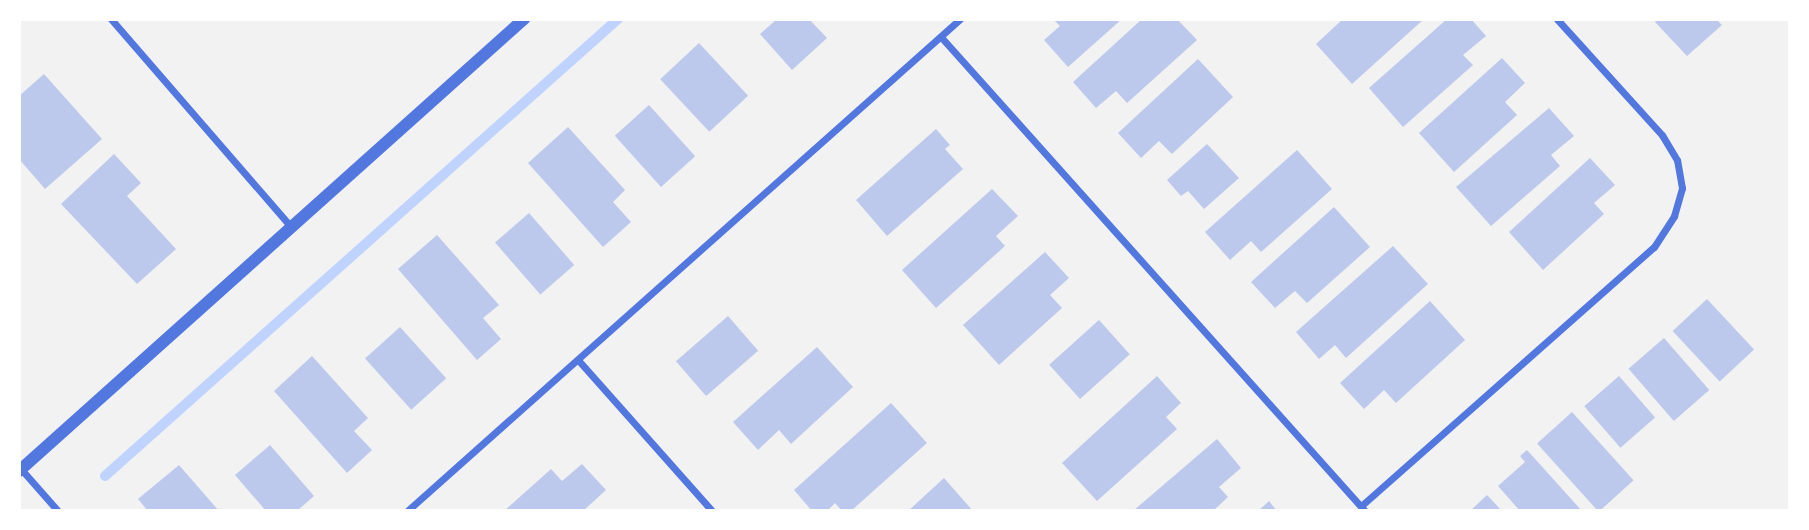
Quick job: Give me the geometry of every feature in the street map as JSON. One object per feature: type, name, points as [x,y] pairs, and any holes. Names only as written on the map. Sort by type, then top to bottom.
[{"type":"street","points":[[111,19],[291,227]]},
{"type":"street","points":[[58,511],[20,470],[524,19]]},
{"type":"street","points":[[407,511],[579,361],[960,19]]},
{"type":"street","points":[[941,37],[1363,509],[1654,247],[1674,216],[1682,188],[1677,160],[1662,135],[1557,19]]},
{"type":"street","points":[[579,361],[712,511]]},
{"type":"building","points":[[777,19],[809,19],[827,38],[792,70],[760,34]]},
{"type":"building","points":[[1053,19],[1122,19],[1068,67],[1044,40],[1060,26]]},
{"type":"building","points":[[1142,19],[1177,19],[1197,40],[1127,103],[1116,91],[1096,108],[1073,82]]},
{"type":"building","points":[[1343,19],[1424,19],[1352,84],[1316,44]]},
{"type":"building","points":[[1447,19],[1471,19],[1486,36],[1463,55],[1473,65],[1403,127],[1369,88]]},
{"type":"building","points":[[1658,19],[1716,19],[1722,25],[1687,56],[1655,22]]},
{"type":"building","points":[[699,43],[748,96],[709,132],[660,79]]},
{"type":"building","points":[[1502,58],[1525,83],[1505,102],[1517,115],[1454,172],[1419,133]]},
{"type":"building","points":[[1198,59],[1233,97],[1172,154],[1159,141],[1141,158],[1118,133]]},
{"type":"building","points":[[44,74],[102,139],[45,189],[19,159],[19,96]]},
{"type":"building","points":[[649,105],[695,156],[661,187],[615,136]]},
{"type":"building","points":[[1549,108],[1574,136],[1551,155],[1560,166],[1491,226],[1456,187]]},
{"type":"building","points":[[568,127],[625,190],[613,202],[631,222],[603,247],[528,163]]},
{"type":"building","points":[[936,129],[950,145],[945,149],[963,169],[887,236],[856,200]]},
{"type":"building","points":[[1207,144],[1239,178],[1204,209],[1188,191],[1181,196],[1167,180]]},
{"type":"building","points":[[1297,150],[1332,189],[1261,252],[1251,241],[1230,260],[1205,232]]},
{"type":"building","points":[[114,154],[141,183],[127,196],[176,249],[137,284],[61,204]]},
{"type":"building","points":[[1590,158],[1615,185],[1594,203],[1604,214],[1543,270],[1509,232]]},
{"type":"building","points":[[992,189],[1018,216],[996,236],[1005,246],[936,308],[902,270]]},
{"type":"building","points":[[1334,207],[1370,247],[1307,303],[1295,291],[1275,308],[1251,282]]},
{"type":"building","points":[[529,213],[574,265],[540,295],[495,243]]},
{"type":"building","points":[[437,235],[499,305],[483,318],[501,339],[477,360],[398,269]]},
{"type":"building","points":[[1393,246],[1428,284],[1346,358],[1335,345],[1319,359],[1296,332]]},
{"type":"building","points":[[1045,252],[1069,278],[1050,295],[1062,308],[999,365],[963,325]]},
{"type":"building","points":[[1707,299],[1754,349],[1720,382],[1673,331]]},
{"type":"building","points":[[1430,301],[1465,340],[1396,403],[1384,390],[1364,409],[1340,383]]},
{"type":"building","points":[[728,316],[758,351],[706,396],[676,361]]},
{"type":"building","points":[[1099,320],[1130,354],[1080,399],[1049,365]]},
{"type":"building","points":[[400,327],[446,378],[411,410],[365,358]]},
{"type":"building","points":[[1664,338],[1709,390],[1674,421],[1629,369]]},
{"type":"building","points":[[817,347],[853,387],[791,444],[779,430],[758,450],[733,422]]},
{"type":"building","points":[[312,356],[368,418],[354,431],[372,450],[347,473],[274,391]]},
{"type":"building","points":[[1157,376],[1181,403],[1166,417],[1177,429],[1097,501],[1062,463]]},
{"type":"building","points":[[1619,376],[1655,418],[1620,448],[1584,406]]},
{"type":"building","points":[[891,403],[927,443],[851,511],[842,511],[835,503],[827,511],[812,511],[794,490]]},
{"type":"building","points":[[1572,412],[1634,480],[1598,511],[1537,443]]},
{"type":"building","points":[[1217,439],[1241,468],[1219,487],[1228,497],[1213,511],[1133,511]]},
{"type":"building","points":[[270,445],[314,496],[297,511],[266,511],[235,475]]},
{"type":"building","points":[[1527,450],[1582,511],[1520,511],[1498,486],[1525,462],[1520,456]]},
{"type":"building","points":[[582,464],[606,490],[583,511],[504,511],[551,469],[562,481]]},
{"type":"building","points":[[179,465],[219,511],[148,511],[138,499]]},
{"type":"building","points":[[944,478],[973,511],[908,511]]},
{"type":"building","points":[[1487,495],[1502,511],[1470,511]]},
{"type":"building","points":[[1269,501],[1277,511],[1258,511]]},
{"type":"waterway","points":[[105,476],[618,19]]}]
